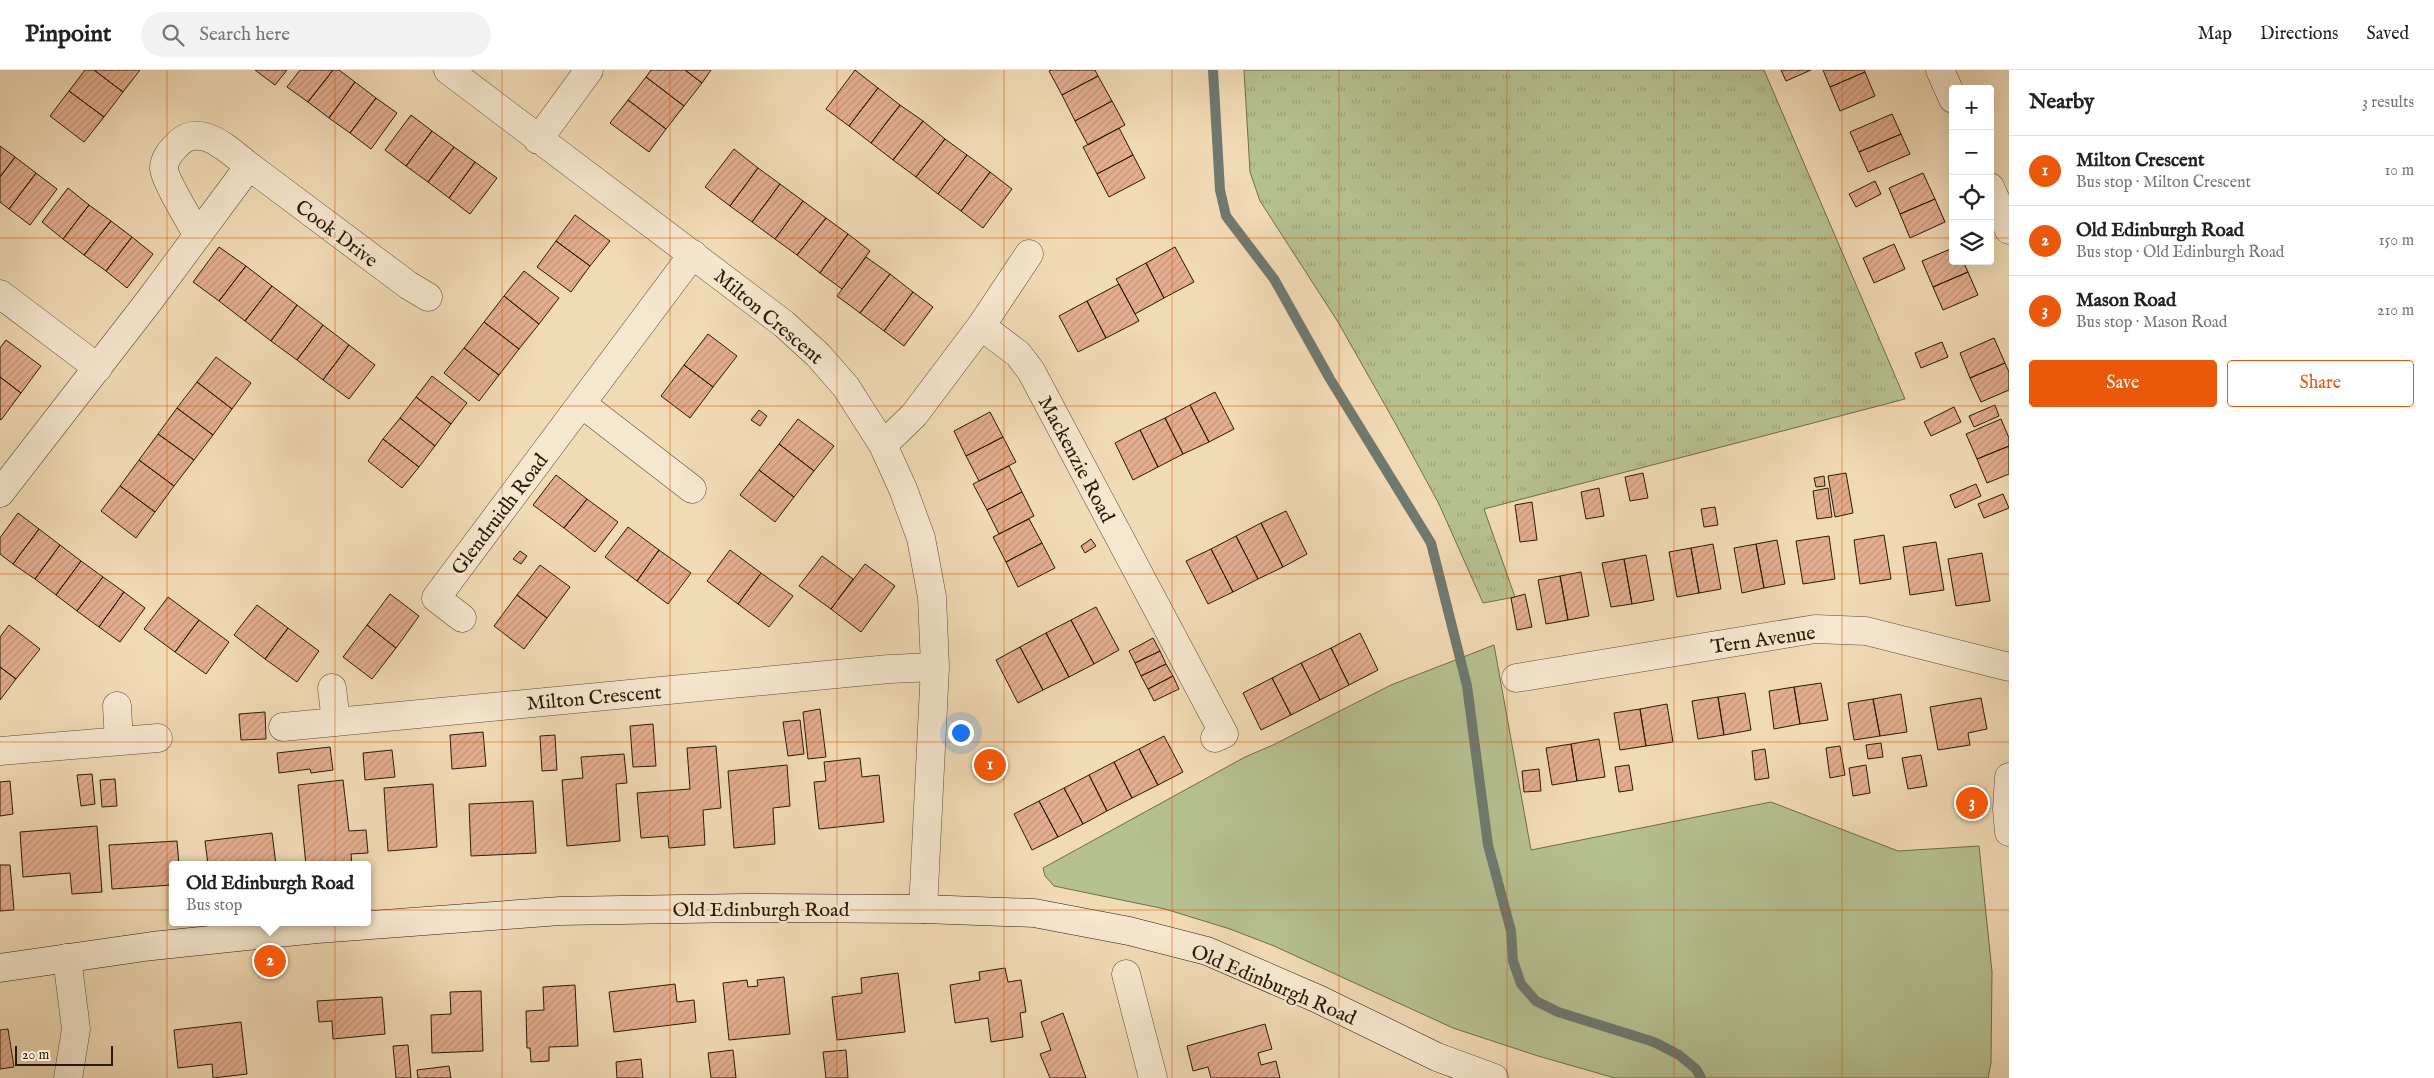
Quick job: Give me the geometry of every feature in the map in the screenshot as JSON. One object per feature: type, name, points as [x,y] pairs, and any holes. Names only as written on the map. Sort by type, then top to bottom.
[{"type":"street","name":"Milton Crescent","points":[[448,70],[538,140],[693,254],[784,324],[818,355],[846,387],[883,445],[903,489],[921,538],[932,597],[935,667],[923,909]]},
{"type":"street","points":[[538,140],[589,70]]},
{"type":"street","points":[[1940,70],[1949,90]]},
{"type":"street","name":"Cook Drive","points":[[197,234],[179,200],[168,185],[164,168],[168,154],[178,142],[192,135],[213,138],[408,285],[428,297]]},
{"type":"street","points":[[0,493],[98,368],[249,166]]},
{"type":"street","points":[[1994,196],[2009,230]]},
{"type":"street","name":"Glendruidh Road","points":[[462,618],[436,598],[693,254]]},
{"type":"street","points":[[883,445],[914,415],[981,326],[1029,254]]},
{"type":"street","points":[[0,294],[98,368]]},
{"type":"street","name":"Mackenzie Road","points":[[981,326],[1018,354],[1031,371],[1224,734],[1215,738]]},
{"type":"street","points":[[582,404],[692,489]]},
{"type":"street","name":"Tern Avenue","points":[[1516,678],[1815,629],[1866,631],[2009,667]]},
{"type":"street","name":"Milton Crescent","points":[[283,727],[889,669],[935,667]]},
{"type":"street","points":[[332,688],[336,722]]},
{"type":"street","points":[[117,706],[119,741]]},
{"type":"street","points":[[0,751],[158,738]]},
{"type":"street","points":[[2009,777],[2007,809],[2009,832]]},
{"type":"street","name":"Old Edinburgh Road","points":[[371,925],[560,911],[743,908],[923,909],[1034,914],[1129,930],[1207,951],[1318,999],[1438,1057],[1494,1078]]},
{"type":"street","name":"Old Edinburgh Road","points":[[0,968],[152,946],[358,926]]},
{"type":"street","points":[[67,958],[76,1029],[68,1078]]},
{"type":"street","points":[[1126,974],[1153,1078]]},
{"type":"green space","points":[[1244,70],[1764,70],[1905,399],[1484,509],[1515,597],[1483,603],[1439,504],[1394,421],[1338,322],[1260,201],[1250,172]]},
{"type":"green space","points":[[1494,645],[1531,850],[1771,802],[1898,851],[1979,846],[1992,972],[1991,1063],[1988,1078],[1615,1078],[1538,1056],[1453,1028],[1274,946],[1230,929],[1165,909],[1054,886],[1045,876],[1043,868],[1245,757],[1273,745],[1391,685]]},
{"type":"building","points":[[85,70],[94,70],[123,92],[104,117],[69,91]]},
{"type":"building","points":[[94,70],[140,70],[123,92]]},
{"type":"building","points":[[255,70],[287,70],[275,85]]},
{"type":"building","points":[[300,70],[333,70],[308,102],[287,87]]},
{"type":"building","points":[[333,70],[339,70],[355,82],[329,118],[308,102]]},
{"type":"building","points":[[651,70],[685,70],[702,83],[684,106],[646,77]]},
{"type":"building","points":[[685,70],[711,70],[702,83]]},
{"type":"building","points":[[855,70],[878,88],[849,126],[826,109]]},
{"type":"building","points":[[1095,70],[1098,76],[1062,95],[1049,71]]},
{"type":"building","points":[[1781,70],[1811,70],[1786,81]]},
{"type":"building","points":[[1823,70],[1864,70],[1865,72],[1830,87]]},
{"type":"building","points":[[1865,72],[1875,96],[1840,111],[1830,87]]},
{"type":"building","points":[[1098,76],[1112,101],[1075,121],[1062,95]]},
{"type":"building","points":[[646,77],[684,106],[666,129],[628,100]]},
{"type":"building","points":[[355,82],[376,98],[350,133],[329,118]]},
{"type":"building","points":[[878,88],[900,105],[871,143],[849,126]]},
{"type":"building","points":[[69,91],[104,117],[84,142],[50,116]]},
{"type":"building","points":[[376,98],[397,113],[371,149],[350,133]]},
{"type":"building","points":[[628,100],[666,129],[649,152],[610,123]]},
{"type":"building","points":[[1112,101],[1125,125],[1088,145],[1075,121]]},
{"type":"building","points":[[900,105],[923,121],[893,160],[871,143]]},
{"type":"building","points":[[1892,114],[1901,134],[1859,152],[1850,132]]},
{"type":"building","points":[[411,115],[432,131],[406,166],[385,150]]},
{"type":"building","points":[[923,121],[945,139],[916,177],[893,160]]},
{"type":"building","points":[[1119,128],[1133,155],[1097,174],[1083,147]]},
{"type":"building","points":[[432,131],[454,147],[428,182],[406,166]]},
{"type":"building","points":[[1901,134],[1910,154],[1868,172],[1859,152]]},
{"type":"building","points":[[945,139],[967,155],[938,194],[916,177]]},
{"type":"building","points":[[0,146],[15,157],[0,177]]},
{"type":"building","points":[[454,147],[475,162],[449,198],[428,182]]},
{"type":"building","points":[[734,149],[758,168],[730,206],[705,187]]},
{"type":"building","points":[[967,155],[990,172],[961,211],[938,194]]},
{"type":"building","points":[[1133,155],[1145,178],[1109,197],[1097,174]]},
{"type":"building","points":[[15,157],[36,173],[9,209],[0,202],[0,177]]},
{"type":"building","points":[[475,162],[497,178],[470,214],[449,198]]},
{"type":"building","points":[[758,168],[780,184],[752,222],[730,206]]},
{"type":"building","points":[[990,172],[1012,189],[983,228],[961,211]]},
{"type":"building","points":[[36,173],[57,189],[30,225],[9,209]]},
{"type":"building","points":[[1923,173],[1935,199],[1900,214],[1889,188]]},
{"type":"building","points":[[1875,181],[1881,194],[1856,207],[1849,194]]},
{"type":"building","points":[[780,184],[803,201],[775,239],[752,222]]},
{"type":"building","points":[[68,188],[89,205],[63,239],[42,222]]},
{"type":"building","points":[[1935,199],[1945,222],[1910,238],[1900,214]]},
{"type":"building","points":[[803,201],[826,218],[797,255],[775,239]]},
{"type":"building","points":[[89,205],[111,221],[84,255],[63,239]]},
{"type":"building","points":[[575,215],[610,241],[590,266],[556,241]]},
{"type":"building","points":[[826,218],[848,234],[820,273],[797,255]]},
{"type":"building","points":[[111,221],[132,237],[106,271],[84,255]]},
{"type":"building","points":[[848,234],[870,251],[842,289],[820,273]]},
{"type":"building","points":[[132,237],[153,254],[127,288],[106,271]]},
{"type":"building","points":[[556,241],[590,266],[571,292],[537,267]]},
{"type":"building","points":[[1894,244],[1905,269],[1874,283],[1863,258]]},
{"type":"building","points":[[219,247],[246,266],[219,301],[193,282]]},
{"type":"building","points":[[1175,247],[1194,282],[1164,298],[1146,263]]},
{"type":"building","points":[[1949,250],[1949,265],[1965,265],[1968,272],[1933,287],[1922,261]]},
{"type":"building","points":[[866,257],[890,274],[860,313],[837,296]]},
{"type":"building","points":[[1146,263],[1164,298],[1135,314],[1116,279]]},
{"type":"building","points":[[246,266],[272,286],[245,321],[219,301]]},
{"type":"building","points":[[524,271],[559,298],[539,324],[504,296]]},
{"type":"building","points":[[1968,272],[1978,295],[1943,310],[1933,287]]},
{"type":"building","points":[[890,274],[913,292],[884,331],[860,313]]},
{"type":"building","points":[[1119,284],[1139,321],[1106,338],[1087,301]]},
{"type":"building","points":[[272,286],[297,305],[271,341],[245,321]]},
{"type":"building","points":[[913,292],[933,307],[904,346],[884,331]]},
{"type":"building","points":[[504,296],[539,324],[519,349],[484,322]]},
{"type":"building","points":[[1087,301],[1106,338],[1078,352],[1059,316]]},
{"type":"building","points":[[297,305],[323,325],[297,360],[271,341]]},
{"type":"building","points":[[484,322],[519,349],[499,375],[464,348]]},
{"type":"building","points":[[323,325],[349,345],[323,380],[297,360]]},
{"type":"building","points":[[708,334],[737,356],[713,387],[684,365]]},
{"type":"building","points":[[1994,338],[2005,363],[1970,378],[1960,353]]},
{"type":"building","points":[[6,340],[41,366],[21,393],[0,377],[0,348]]},
{"type":"building","points":[[1942,342],[1948,357],[1921,368],[1915,353]]},
{"type":"building","points":[[349,345],[375,365],[349,399],[323,380]]},
{"type":"building","points":[[464,348],[499,375],[479,401],[444,373]]},
{"type":"building","points":[[216,357],[251,383],[232,409],[197,382]]},
{"type":"building","points":[[2005,363],[2009,372],[2009,390],[1981,402],[1970,378]]},
{"type":"building","points":[[684,365],[713,387],[690,418],[661,396]]},
{"type":"building","points":[[432,376],[467,403],[451,424],[416,397]]},
{"type":"building","points":[[0,377],[21,393],[1,420],[0,419]]},
{"type":"building","points":[[197,382],[232,409],[213,435],[177,408]]},
{"type":"building","points":[[1215,392],[1234,429],[1209,442],[1190,405]]},
{"type":"building","points":[[416,397],[451,424],[435,446],[400,418]]},
{"type":"building","points":[[1190,405],[1209,442],[1183,454],[1165,418]]},
{"type":"building","points":[[1995,405],[1999,416],[1974,427],[1969,416]]},
{"type":"building","points":[[1954,407],[1961,422],[1931,436],[1924,422]]},
{"type":"building","points":[[177,408],[213,435],[194,460],[158,434]]},
{"type":"building","points":[[759,410],[767,416],[760,426],[751,420]]},
{"type":"building","points":[[990,412],[1003,437],[966,456],[954,431]]},
{"type":"building","points":[[400,418],[435,446],[419,467],[383,439]]},
{"type":"building","points":[[1165,418],[1183,454],[1158,467],[1140,430]]},
{"type":"building","points":[[798,419],[834,446],[814,471],[779,444]]},
{"type":"building","points":[[2001,419],[2009,438],[2009,446],[1977,459],[1966,434]]},
{"type":"building","points":[[1140,430],[1158,467],[1133,480],[1115,443]]},
{"type":"building","points":[[158,434],[194,460],[174,486],[139,460]]},
{"type":"building","points":[[1003,437],[1016,462],[979,481],[966,456]]},
{"type":"building","points":[[383,439],[419,467],[402,488],[368,461]]},
{"type":"building","points":[[779,444],[814,471],[794,497],[759,470]]},
{"type":"building","points":[[2009,446],[2009,474],[1987,483],[1977,459]]},
{"type":"building","points":[[139,460],[174,486],[155,512],[120,486]]},
{"type":"building","points":[[1009,466],[1022,492],[987,510],[973,484]]},
{"type":"building","points":[[759,470],[794,497],[775,522],[740,495]]},
{"type":"building","points":[[1643,473],[1648,498],[1630,501],[1625,477]]},
{"type":"building","points":[[1846,473],[1853,513],[1835,517],[1828,476]]},
{"type":"building","points":[[556,475],[587,499],[564,528],[533,505]]},
{"type":"building","points":[[1824,476],[1825,486],[1816,487],[1814,478]]},
{"type":"building","points":[[1976,484],[1981,496],[1955,508],[1950,495]]},
{"type":"building","points":[[120,486],[155,512],[136,538],[101,511]]},
{"type":"building","points":[[1599,488],[1604,516],[1586,519],[1581,492]]},
{"type":"building","points":[[1828,488],[1832,517],[1817,519],[1813,491]]},
{"type":"building","points":[[1022,492],[1034,516],[999,534],[987,510]]},
{"type":"building","points":[[2003,494],[2009,508],[1984,518],[1978,504]]},
{"type":"building","points":[[587,499],[618,522],[595,552],[564,528]]},
{"type":"building","points":[[1532,502],[1537,540],[1520,542],[1515,505]]},
{"type":"building","points":[[1715,507],[1718,525],[1704,527],[1701,509]]},
{"type":"building","points":[[1286,511],[1307,554],[1283,567],[1261,523]]},
{"type":"building","points":[[18,513],[39,529],[13,564],[0,554],[0,538]]},
{"type":"building","points":[[1029,519],[1042,543],[1006,562],[993,537]]},
{"type":"building","points":[[1261,523],[1283,567],[1258,579],[1236,536]]},
{"type":"building","points":[[628,527],[659,550],[637,581],[605,557]]},
{"type":"building","points":[[39,529],[60,545],[35,579],[13,564]]},
{"type":"building","points":[[1884,535],[1891,579],[1860,584],[1854,540]]},
{"type":"building","points":[[1236,536],[1258,579],[1233,592],[1211,549]]},
{"type":"building","points":[[1829,536],[1835,579],[1803,584],[1796,541]]},
{"type":"building","points":[[1091,539],[1096,546],[1085,553],[1081,546]]},
{"type":"building","points":[[1777,540],[1785,584],[1764,588],[1756,544]]},
{"type":"building","points":[[1936,542],[1944,590],[1910,595],[1903,547]]},
{"type":"building","points":[[1042,543],[1055,568],[1018,587],[1006,562]]},
{"type":"building","points":[[1713,544],[1721,589],[1699,593],[1691,548]]},
{"type":"building","points":[[1756,544],[1764,588],[1742,593],[1734,548]]},
{"type":"building","points":[[60,545],[81,561],[56,595],[35,579]]},
{"type":"building","points":[[1691,548],[1699,593],[1677,597],[1669,552]]},
{"type":"building","points":[[1211,549],[1233,592],[1208,604],[1186,561]]},
{"type":"building","points":[[659,550],[691,573],[668,604],[637,581]]},
{"type":"building","points":[[730,550],[761,573],[738,604],[707,581]]},
{"type":"building","points":[[520,551],[527,556],[521,564],[513,559]]},
{"type":"building","points":[[1982,553],[1990,601],[1956,606],[1948,559]]},
{"type":"building","points":[[1646,555],[1654,600],[1632,604],[1624,559]]},
{"type":"building","points":[[822,556],[853,579],[831,609],[799,586]]},
{"type":"building","points":[[1624,559],[1632,604],[1611,607],[1602,563]]},
{"type":"building","points":[[81,561],[103,577],[77,611],[56,595]]},
{"type":"building","points":[[865,564],[895,586],[861,632],[831,609]]},
{"type":"building","points":[[540,565],[570,587],[547,618],[517,595]]},
{"type":"building","points":[[1581,572],[1589,616],[1568,620],[1560,576]]},
{"type":"building","points":[[761,573],[793,596],[769,627],[738,604]]},
{"type":"building","points":[[1560,576],[1568,620],[1546,624],[1538,580]]},
{"type":"building","points":[[103,577],[124,592],[99,627],[77,611]]},
{"type":"building","points":[[124,592],[145,608],[120,642],[99,627]]},
{"type":"building","points":[[390,594],[419,616],[396,648],[367,625]]},
{"type":"building","points":[[1525,594],[1532,627],[1517,630],[1511,598]]},
{"type":"building","points":[[517,595],[547,618],[524,649],[494,626]]},
{"type":"building","points":[[168,597],[199,620],[175,652],[144,629]]},
{"type":"building","points":[[257,605],[288,628],[265,659],[234,635]]},
{"type":"building","points":[[1096,607],[1119,650],[1094,664],[1071,620]]},
{"type":"building","points":[[199,620],[229,642],[206,674],[175,652]]},
{"type":"building","points":[[1071,620],[1094,664],[1069,677],[1046,633]]},
{"type":"building","points":[[9,625],[40,649],[16,679],[0,667],[0,637]]},
{"type":"building","points":[[367,625],[396,648],[372,679],[343,657]]},
{"type":"building","points":[[288,628],[319,651],[297,682],[265,659]]},
{"type":"building","points":[[1046,633],[1069,677],[1043,690],[1020,647]]},
{"type":"building","points":[[1360,633],[1378,670],[1349,685],[1331,648]]},
{"type":"building","points":[[1153,638],[1160,651],[1135,663],[1129,651]]},
{"type":"building","points":[[1020,647],[1043,690],[1018,703],[996,660]]},
{"type":"building","points":[[1331,648],[1349,685],[1320,700],[1301,663]]},
{"type":"building","points":[[1160,651],[1166,664],[1141,676],[1135,663]]},
{"type":"building","points":[[1301,663],[1320,700],[1291,715],[1272,678]]},
{"type":"building","points":[[1166,664],[1173,676],[1148,689],[1141,676]]},
{"type":"building","points":[[0,667],[16,679],[0,700]]},
{"type":"building","points":[[1173,676],[1179,689],[1154,701],[1148,689]]},
{"type":"building","points":[[1272,678],[1291,715],[1261,730],[1243,693]]},
{"type":"building","points":[[1821,683],[1828,720],[1800,724],[1794,687]]},
{"type":"building","points":[[1794,687],[1800,724],[1774,729],[1769,691]]},
{"type":"building","points":[[1745,693],[1751,730],[1724,735],[1718,697]]},
{"type":"building","points":[[1901,694],[1907,732],[1880,736],[1873,699]]},
{"type":"building","points":[[1718,697],[1724,735],[1698,739],[1692,701]]},
{"type":"building","points":[[1981,698],[1987,729],[1968,733],[1970,745],[1938,750],[1930,707]]},
{"type":"building","points":[[1873,699],[1880,736],[1854,740],[1848,703]]},
{"type":"building","points":[[1667,704],[1673,742],[1646,746],[1640,709]]},
{"type":"building","points":[[820,709],[826,757],[808,759],[803,712]]},
{"type":"building","points":[[1640,709],[1646,746],[1620,750],[1614,713]]},
{"type":"building","points":[[265,712],[266,739],[241,740],[239,714]]},
{"type":"building","points":[[800,720],[804,754],[788,756],[783,722]]},
{"type":"building","points":[[653,724],[656,766],[633,767],[630,726]]},
{"type":"building","points":[[483,732],[486,766],[452,769],[450,735]]},
{"type":"building","points":[[555,735],[557,770],[542,771],[540,736]]},
{"type":"building","points":[[1164,736],[1183,772],[1158,785],[1139,749]]},
{"type":"building","points":[[1599,739],[1605,777],[1577,781],[1571,744]]},
{"type":"building","points":[[1881,743],[1883,757],[1868,759],[1866,745]]},
{"type":"building","points":[[1571,744],[1577,781],[1552,785],[1546,748]]},
{"type":"building","points":[[716,746],[721,808],[703,810],[705,845],[669,848],[668,836],[641,838],[637,793],[690,789],[687,748]]},
{"type":"building","points":[[1840,746],[1845,775],[1830,778],[1826,748]]},
{"type":"building","points":[[330,747],[333,770],[311,773],[310,769],[279,773],[277,753]]},
{"type":"building","points":[[1139,749],[1158,785],[1132,798],[1114,762]]},
{"type":"building","points":[[1765,749],[1769,778],[1755,780],[1752,751]]},
{"type":"building","points":[[392,750],[395,777],[365,780],[363,753]]},
{"type":"building","points":[[624,754],[627,783],[616,784],[620,841],[567,846],[562,780],[583,778],[581,757]]},
{"type":"building","points":[[1921,755],[1927,786],[1908,789],[1902,758]]},
{"type":"building","points":[[860,758],[862,777],[879,775],[884,822],[819,829],[814,782],[826,781],[824,762]]},
{"type":"building","points":[[1114,762],[1132,798],[1107,811],[1089,775]]},
{"type":"building","points":[[787,765],[790,806],[773,808],[775,844],[734,848],[728,771]]},
{"type":"building","points":[[1629,765],[1633,790],[1619,792],[1615,767]]},
{"type":"building","points":[[1866,765],[1870,793],[1853,796],[1849,768]]},
{"type":"building","points":[[1539,769],[1541,791],[1524,792],[1522,771]]},
{"type":"building","points":[[92,774],[95,804],[81,806],[77,775]]},
{"type":"building","points":[[1089,775],[1107,811],[1083,824],[1064,788]]},
{"type":"building","points":[[115,779],[117,806],[102,807],[100,780]]},
{"type":"building","points":[[343,780],[349,831],[366,830],[368,853],[351,854],[352,861],[306,861],[298,785]]},
{"type":"building","points":[[10,781],[13,814],[0,816],[0,782]]},
{"type":"building","points":[[433,784],[437,847],[388,851],[384,788]]},
{"type":"building","points":[[1064,788],[1083,824],[1058,837],[1039,801]]},
{"type":"building","points":[[533,801],[536,853],[471,856],[469,804]]},
{"type":"building","points":[[1039,801],[1058,837],[1032,850],[1014,814]]},
{"type":"building","points":[[97,826],[102,892],[72,894],[70,873],[23,877],[20,832]]},
{"type":"building","points":[[272,833],[276,861],[208,861],[205,841]]},
{"type":"building","points":[[177,841],[179,861],[169,861],[169,885],[112,889],[109,845]]},
{"type":"building","points":[[0,865],[10,865],[14,910],[0,911]]},
{"type":"building","points":[[1005,968],[1008,982],[1021,980],[1026,1012],[1020,1013],[1023,1037],[991,1042],[988,1018],[955,1023],[950,985],[980,980],[979,972]]},
{"type":"building","points":[[898,973],[905,1032],[837,1040],[832,997],[862,993],[861,978]]},
{"type":"building","points":[[784,977],[790,1034],[729,1040],[723,983],[747,980],[748,987],[758,986],[757,980]]},
{"type":"building","points":[[675,984],[677,1002],[694,1000],[696,1022],[614,1032],[609,992]]},
{"type":"building","points":[[575,985],[578,1046],[549,1047],[549,1061],[531,1062],[530,1048],[527,1048],[526,1011],[544,1010],[543,987]]},
{"type":"building","points":[[481,991],[483,1051],[432,1053],[431,1015],[451,1014],[450,992]]},
{"type":"building","points":[[382,997],[385,1034],[333,1039],[332,1021],[319,1022],[317,1001]]},
{"type":"building","points":[[1063,1013],[1086,1078],[1050,1078],[1040,1054],[1051,1050],[1041,1022]]},
{"type":"building","points":[[241,1022],[247,1074],[213,1078],[212,1064],[178,1068],[174,1030]]},
{"type":"building","points":[[1265,1024],[1272,1049],[1258,1053],[1261,1065],[1276,1061],[1280,1078],[1211,1078],[1208,1067],[1193,1071],[1187,1046]]},
{"type":"building","points":[[8,1029],[14,1067],[0,1069],[0,1030]]},
{"type":"building","points":[[408,1045],[411,1078],[396,1078],[393,1046]]},
{"type":"building","points":[[733,1050],[736,1078],[711,1078],[708,1053]]},
{"type":"building","points":[[846,1050],[848,1078],[826,1078],[823,1052]]},
{"type":"building","points":[[641,1059],[643,1078],[617,1078],[616,1062]]},
{"type":"building","points":[[449,1066],[451,1078],[418,1078],[417,1070]]},
{"type":"waterway","points":[[1213,70],[1220,190],[1226,216],[1274,279],[1330,379],[1431,543],[1467,686],[1488,845],[1511,931],[1513,961],[1521,984],[1536,1001],[1558,1012],[1654,1042],[1679,1055],[1696,1069],[1701,1078]]},
{"type":"place","name":"Milton Crescent","points":[[990,765]]},
{"type":"place","name":"Mason Road","points":[[1972,803]]},
{"type":"place","name":"Old Edinburgh Road","points":[[270,961]]}]
